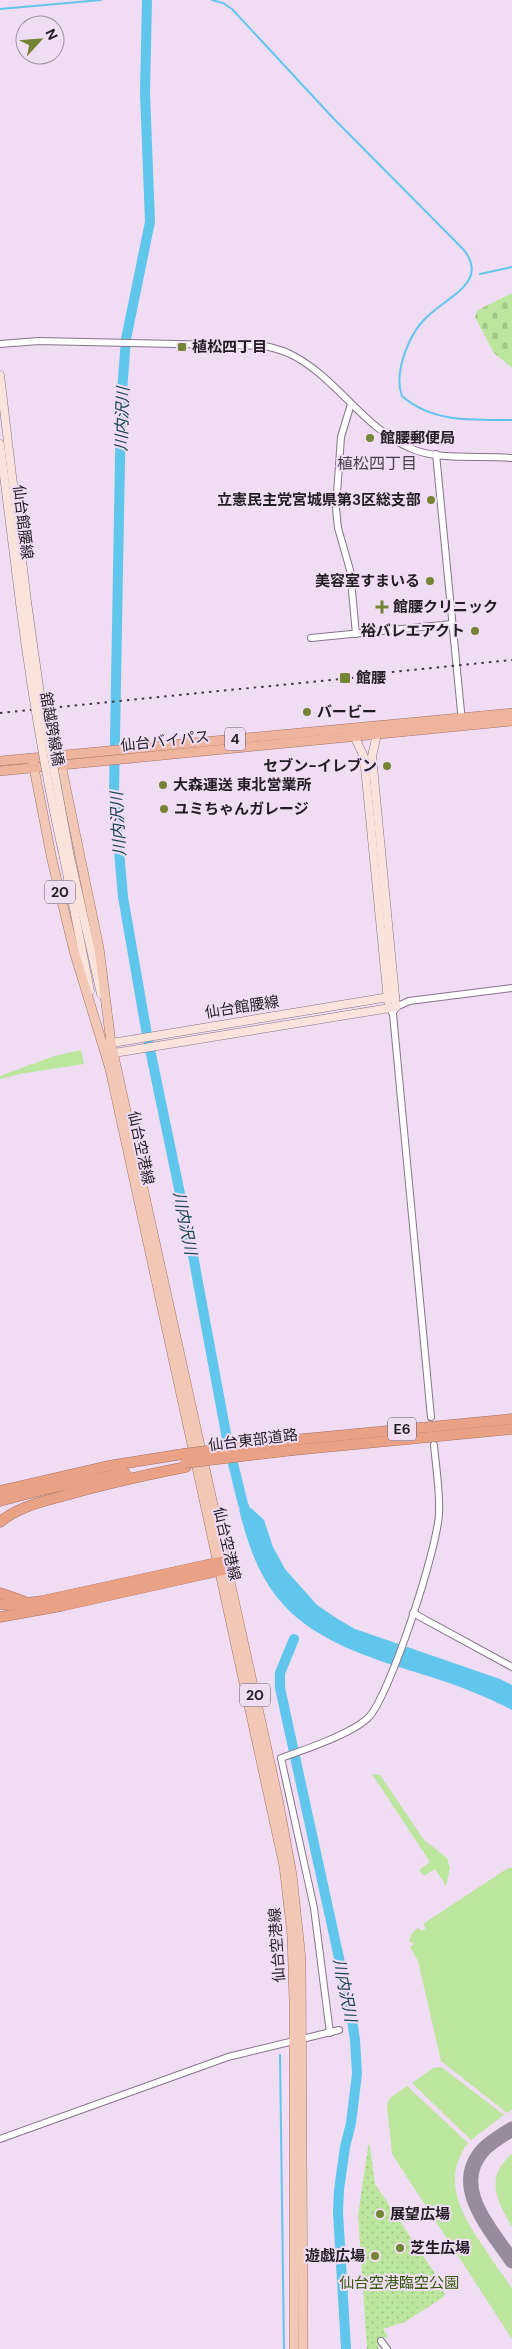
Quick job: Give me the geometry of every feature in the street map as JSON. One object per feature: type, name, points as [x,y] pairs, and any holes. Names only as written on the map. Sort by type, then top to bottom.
[{"type":"highway","name":"仙台バイパス","points":[[462,722],[512,713]]},
{"type":"highway","name":"仙台バイパス","points":[[0,771],[60,766],[109,756],[378,729],[462,722],[512,721]]},
{"type":"highway","name":"仙台バイパス","points":[[0,761],[59,755],[109,756]]},
{"type":"highway","name":"仙台東部道路","points":[[185,1461],[294,1445],[512,1419]]},
{"type":"highway","name":"仙台東部道路","points":[[1,1493],[108,1466],[229,1457],[294,1445],[512,1429]]},
{"type":"highway","points":[[0,1522],[9,1515],[29,1506],[185,1461]]},
{"type":"highway","points":[[0,1604],[28,1603],[222,1566]]},
{"type":"highway","points":[[0,1616],[61,1606],[222,1566]]},
{"type":"highway","points":[[0,1593],[28,1603]]},
{"type":"highway","points":[[0,1610],[16,1613]]},
{"type":"main road","name":"仙台館腰線","points":[[0,374],[23,602]]},
{"type":"main road","name":"仙台館腰線","points":[[0,444],[23,602]]},
{"type":"main road","name":"舘越跨線橋","points":[[23,602],[42,752],[67,858]]},
{"type":"main road","points":[[378,729],[372,756],[391,997]]},
{"type":"main road","points":[[352,732],[364,757],[393,1010]]},
{"type":"main road","name":"仙台空港線","points":[[59,755],[99,948],[108,1022],[106,1044]]},
{"type":"main road","name":"仙台空港線","points":[[32,758],[55,869],[96,1025],[110,1054],[222,1566],[278,1799],[292,1875],[301,1959],[294,2349]]},
{"type":"main road","points":[[67,858],[108,1022]]},
{"type":"main road","points":[[67,858],[96,1025]]},
{"type":"main road","name":"仙台館腰線","points":[[106,1044],[391,997]]},
{"type":"main road","name":"仙台館腰線","points":[[110,1054],[175,1042],[393,1010]]},
{"type":"main road","name":"仙台空港線","points":[[299,2041],[303,2349]]},
{"type":"street","points":[[0,344],[39,341],[264,346],[294,356],[310,367],[396,441],[418,452],[512,458]]},
{"type":"street","points":[[351,404],[341,437],[336,508],[350,570],[356,634]]},
{"type":"street","points":[[436,454],[462,722]]},
{"type":"street","points":[[311,638],[452,624]]},
{"type":"street","points":[[391,997],[408,1001],[512,988]]},
{"type":"street","points":[[408,1001],[393,1010],[431,1417]]},
{"type":"street","points":[[330,2033],[314,1908],[281,1758],[352,1729],[366,1719],[381,1700],[413,1613],[430,1555],[439,1514],[434,1445]]},
{"type":"street","points":[[413,1613],[512,1667]]},
{"type":"street","points":[[0,2139],[228,2057],[339,2030]]},
{"type":"street","points":[[381,2340],[387,2349]]},
{"type":"green space","points":[[512,293],[512,368],[494,353],[475,317],[478,310]]},
{"type":"green space","points":[[81,1050],[84,1064],[0,1079],[0,1076],[54,1056]]},
{"type":"green space","points":[[372,1774],[380,1775],[424,1840],[447,1858],[450,1868],[446,1886],[435,1869],[424,1876],[419,1870],[430,1862]]},
{"type":"green space","points":[[508,1868],[512,1868],[512,2110],[507,2113],[441,2061],[418,1961],[410,1947],[414,1944],[409,1941],[412,1933],[418,1928],[422,1931],[426,1928],[423,1924]]},
{"type":"green space","points":[[440,2067],[504,2115],[471,2140],[412,2083],[433,2068]]},
{"type":"green space","points":[[407,2086],[468,2143],[459,2160],[455,2176],[456,2192],[461,2207],[477,2238],[512,2289],[512,2339],[392,2154],[387,2105],[390,2098]]},
{"type":"green space","name":"仙台空港臨空公園","points":[[369,2141],[375,2184],[442,2284],[445,2296],[405,2322],[383,2329],[388,2336],[378,2342],[379,2349],[367,2349],[358,2215]]},
{"type":"green space","points":[[512,2154],[512,2227],[498,2199],[496,2180],[498,2171]]},
{"type":"water","points":[[251,1508],[264,1520],[273,1547],[285,1569],[317,1605],[355,1629],[500,1679],[512,1685],[512,1710],[439,1679],[356,1652],[312,1629],[293,1614],[276,1596],[262,1574],[251,1551],[239,1510]]},
{"type":"waterway","points":[[0,9],[101,0]]},
{"type":"waterway","name":"川内沢川","points":[[147,0],[145,93],[150,222],[126,339],[121,405],[114,793],[123,897],[147,1035],[194,1261],[227,1439],[243,1504],[250,1521]]},
{"type":"waterway","points":[[212,0],[223,3],[232,9],[334,119],[463,249],[470,261],[472,272],[468,281],[461,290],[431,313],[412,336],[400,370],[399,385],[402,396],[414,405],[440,415],[468,420],[512,420]]},
{"type":"waterway","points":[[480,274],[512,267]]},
{"type":"waterway","name":"川内沢川","points":[[294,1639],[280,1673],[280,1688],[351,2013],[355,2040],[357,2074],[351,2123],[345,2147],[339,2190],[338,2212],[346,2349]]},
{"type":"waterway","points":[[280,2055],[284,2349]]},
{"type":"taxiway","points":[[512,2129],[484,2149],[474,2163],[471,2178],[472,2192],[477,2207],[512,2261]]},
{"type":"railway","points":[[362,675],[512,660]]},
{"type":"railway","points":[[0,713],[360,677]]},
{"type":"place","name":"植松四丁目","points":[[182,347]]},
{"type":"place","name":"館腰郵便局","points":[[370,438]]},
{"type":"place","name":"立憲民主党宮城県第3区総支部","points":[[431,500]]},
{"type":"place","name":"美容室すまいる","points":[[430,581]]},
{"type":"place","name":"館腰クリニック","points":[[382,607]]},
{"type":"place","name":"裕バレエアクト","points":[[475,631]]},
{"type":"place","name":"館腰","points":[[345,678]]},
{"type":"place","name":"バービー","points":[[307,712]]},
{"type":"place","name":"セブン-イレブン","points":[[387,766]]},
{"type":"place","name":"大森運送 東北営業所","points":[[163,785]]},
{"type":"place","name":"ユミちゃんガレージ","points":[[164,809]]},
{"type":"place","name":"展望広場","points":[[380,2214]]},
{"type":"place","name":"芝生広場","points":[[400,2248]]},
{"type":"place","name":"遊戯広場","points":[[375,2256]]},
{"type":"district","name":"植松四丁目","points":[[377,463]]}]
